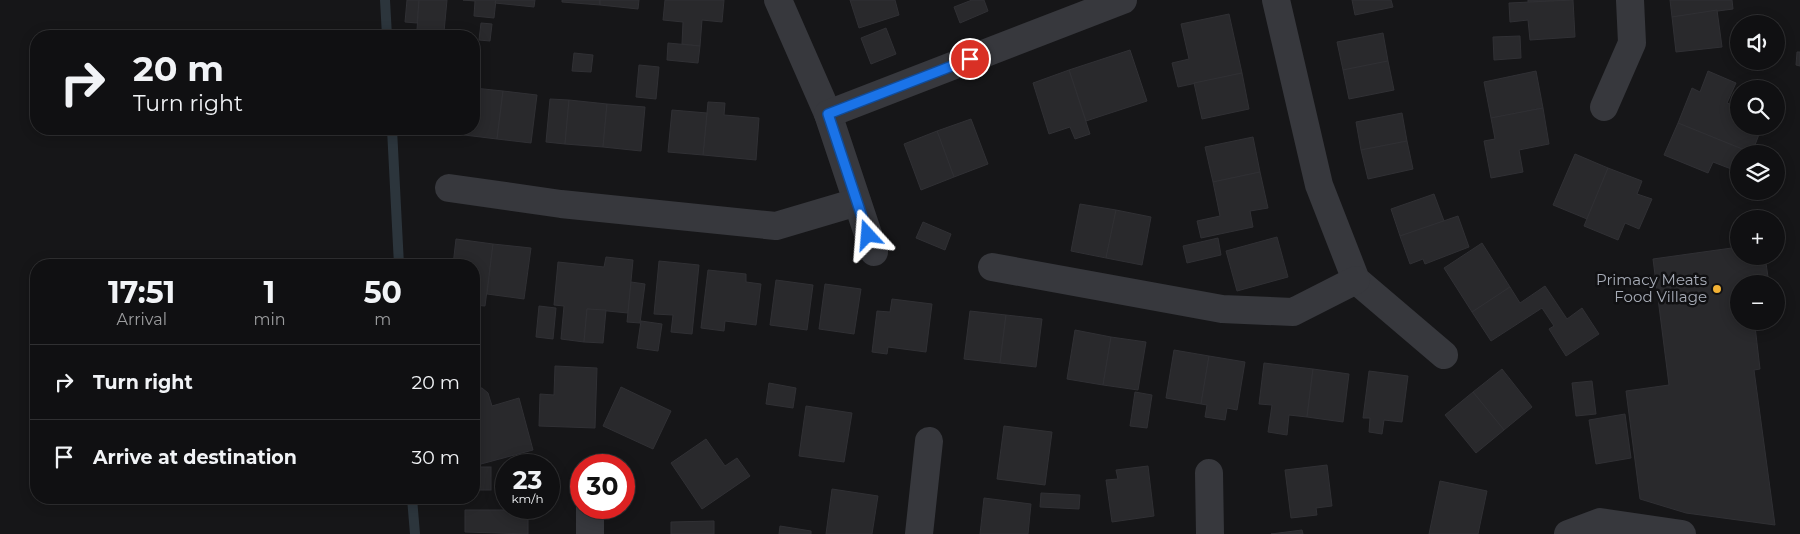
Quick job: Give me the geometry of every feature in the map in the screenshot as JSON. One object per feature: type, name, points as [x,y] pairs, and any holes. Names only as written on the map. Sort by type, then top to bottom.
[{"type":"street","points":[[778,0],[828,114],[874,252]]},
{"type":"street","points":[[828,114],[1093,6],[1123,0]]},
{"type":"street","points":[[1276,0],[1319,185],[1356,280],[1444,355]]},
{"type":"street","points":[[1604,108],[1632,43],[1630,0]]},
{"type":"street","points":[[449,188],[561,204],[776,226],[857,202]]},
{"type":"street","points":[[992,267],[1222,309],[1292,312],[1356,280]]},
{"type":"street","points":[[920,534],[928,441]]},
{"type":"street","points":[[1209,473],[1210,534]]},
{"type":"street","points":[[590,519],[590,534]]},
{"type":"street","points":[[1568,534],[1600,522],[1682,534]]},
{"type":"building","points":[[407,0],[419,0],[417,23],[405,22]]},
{"type":"building","points":[[419,0],[447,0],[444,30],[417,30]]},
{"type":"building","points":[[463,0],[496,0],[494,18],[474,16],[475,1]]},
{"type":"building","points":[[496,0],[535,0],[534,7],[495,3]]},
{"type":"building","points":[[562,0],[600,0],[600,5],[562,2]]},
{"type":"building","points":[[600,0],[639,0],[638,9],[600,5]]},
{"type":"building","points":[[665,0],[724,0],[722,22],[702,20],[700,46],[682,44],[683,22],[663,20]]},
{"type":"building","points":[[850,0],[895,0],[899,15],[859,28]]},
{"type":"building","points":[[972,0],[984,0],[988,11],[960,23],[954,7]]},
{"type":"building","points":[[1352,0],[1391,0],[1393,7],[1355,15]]},
{"type":"building","points":[[1528,0],[1569,0],[1528,2]]},
{"type":"building","points":[[1573,0],[1575,37],[1530,40],[1528,20],[1510,22],[1509,3]]},
{"type":"building","points":[[1670,0],[1732,0],[1733,9],[1672,17]]},
{"type":"building","points":[[1717,10],[1722,47],[1676,52],[1672,17]]},
{"type":"building","points":[[1229,14],[1242,73],[1178,87],[1172,63],[1189,59],[1181,24]]},
{"type":"building","points":[[481,23],[492,24],[490,41],[480,40]]},
{"type":"building","points":[[886,28],[896,54],[871,64],[861,38]]},
{"type":"building","points":[[1383,33],[1388,61],[1343,70],[1337,42]]},
{"type":"building","points":[[1520,36],[1521,58],[1494,60],[1493,37]]},
{"type":"building","points":[[668,43],[700,46],[698,63],[667,60]]},
{"type":"building","points":[[1130,50],[1147,101],[1086,121],[1069,70]]},
{"type":"building","points":[[1797,52],[1800,52],[1800,66],[1796,65]]},
{"type":"building","points":[[574,53],[593,55],[591,72],[572,71]]},
{"type":"building","points":[[1388,61],[1394,90],[1349,99],[1343,70]]},
{"type":"building","points":[[639,65],[659,67],[656,99],[636,97]]},
{"type":"building","points":[[1069,70],[1090,134],[1075,139],[1070,127],[1049,134],[1033,83]]},
{"type":"building","points":[[1536,71],[1543,108],[1491,118],[1484,82]]},
{"type":"building","points":[[1708,71],[1730,80],[1730,96],[1727,103],[1730,104],[1730,135],[1759,135],[1755,145],[1732,145],[1678,123],[1692,88],[1700,92]]},
{"type":"building","points":[[1242,73],[1249,109],[1202,119],[1194,83]]},
{"type":"building","points":[[480,89],[503,91],[497,139],[464,135],[480,135]]},
{"type":"building","points":[[503,91],[537,95],[531,143],[497,139]]},
{"type":"building","points":[[550,99],[569,100],[565,144],[546,142]]},
{"type":"building","points":[[569,100],[607,104],[603,147],[565,144]]},
{"type":"building","points":[[708,102],[725,103],[724,115],[759,118],[756,160],[703,155]]},
{"type":"building","points":[[607,104],[645,107],[641,151],[603,147]]},
{"type":"building","points":[[1543,108],[1549,144],[1519,150],[1523,172],[1491,178],[1484,141],[1495,139],[1491,118]]},
{"type":"building","points":[[672,110],[707,113],[703,155],[668,152]]},
{"type":"building","points":[[1402,113],[1407,141],[1361,150],[1356,122]]},
{"type":"building","points":[[971,119],[988,164],[954,177],[937,131]]},
{"type":"building","points":[[1678,123],[1732,145],[1730,145],[1730,169],[1713,162],[1708,173],[1664,155]]},
{"type":"building","points":[[937,131],[954,177],[921,190],[904,144]]},
{"type":"building","points":[[1253,137],[1260,172],[1213,182],[1205,147]]},
{"type":"building","points":[[1407,141],[1413,169],[1368,179],[1361,150]]},
{"type":"building","points":[[1575,154],[1608,168],[1587,219],[1553,205]]},
{"type":"building","points":[[1608,168],[1642,181],[1637,194],[1652,199],[1639,229],[1625,223],[1618,240],[1584,226]]},
{"type":"building","points":[[1260,172],[1268,208],[1250,211],[1253,227],[1201,238],[1197,221],[1220,216],[1213,182]]},
{"type":"building","points":[[1434,194],[1444,221],[1400,236],[1391,209]]},
{"type":"building","points":[[1080,204],[1116,210],[1106,258],[1071,251]]},
{"type":"building","points":[[1116,210],[1151,217],[1142,265],[1106,258]]},
{"type":"building","points":[[1458,216],[1469,247],[1425,264],[1423,259],[1410,264],[1400,236]]},
{"type":"building","points":[[923,222],[951,234],[945,250],[916,238]]},
{"type":"building","points":[[1277,237],[1288,277],[1237,291],[1226,251]]},
{"type":"building","points":[[1218,238],[1221,255],[1187,263],[1183,246]]},
{"type":"building","points":[[456,239],[493,244],[485,306],[480,306],[480,259],[454,259]]},
{"type":"building","points":[[1482,243],[1510,287],[1472,312],[1444,268]]},
{"type":"building","points":[[493,244],[531,248],[524,299],[487,294]]},
{"type":"building","name":"Primacy Meats Food Village","points":[[1730,248],[1730,265],[1766,265],[1768,275],[1730,275],[1730,330],[1755,330],[1760,369],[1754,370],[1775,525],[1686,513],[1640,499],[1626,391],[1669,385],[1653,259]]},
{"type":"building","points":[[606,257],[633,260],[628,313],[587,309],[584,342],[561,339],[564,306],[554,305],[558,262],[604,267]]},
{"type":"building","points":[[659,261],[699,265],[692,334],[671,332],[673,315],[654,314]]},
{"type":"building","points":[[708,270],[746,274],[746,282],[761,284],[756,325],[725,321],[724,331],[701,328]]},
{"type":"building","points":[[776,280],[813,285],[807,330],[770,325]]},
{"type":"building","points":[[631,282],[645,284],[640,323],[627,322]]},
{"type":"building","points":[[825,284],[861,289],[854,334],[819,329]]},
{"type":"building","points":[[1545,286],[1567,319],[1582,308],[1599,334],[1566,356],[1549,329],[1554,326],[1542,308],[1491,341],[1472,312],[1510,287],[1520,303]]},
{"type":"building","points":[[892,299],[932,304],[926,352],[888,347],[887,354],[872,352],[877,311],[890,312]]},
{"type":"building","points":[[539,306],[556,308],[553,339],[536,337]]},
{"type":"building","points":[[587,309],[606,310],[603,343],[584,342]]},
{"type":"building","points":[[970,311],[1006,315],[1000,363],[964,359]]},
{"type":"building","points":[[1006,315],[1042,319],[1036,367],[1000,363]]},
{"type":"building","points":[[641,321],[662,324],[658,351],[637,348]]},
{"type":"building","points":[[1075,330],[1111,337],[1103,385],[1067,379]]},
{"type":"building","points":[[1111,337],[1146,342],[1138,390],[1103,385]]},
{"type":"building","points":[[1174,350],[1209,356],[1201,404],[1166,398]]},
{"type":"building","points":[[1209,356],[1245,362],[1237,410],[1227,408],[1225,420],[1205,417],[1207,405],[1201,404]]},
{"type":"building","points":[[1264,363],[1313,369],[1307,417],[1289,415],[1287,435],[1268,432],[1272,405],[1259,404]]},
{"type":"building","points":[[555,366],[597,368],[595,428],[539,426],[540,394],[554,395]]},
{"type":"building","points":[[1313,369],[1349,374],[1343,422],[1307,417]]},
{"type":"building","points":[[1502,369],[1532,407],[1504,430],[1473,392]]},
{"type":"building","points":[[1369,371],[1408,376],[1402,422],[1384,420],[1382,434],[1369,432],[1370,418],[1363,418]]},
{"type":"building","points":[[1592,381],[1596,414],[1576,416],[1572,383]]},
{"type":"building","points":[[769,383],[796,388],[793,408],[766,404]]},
{"type":"building","points":[[621,387],[671,411],[653,449],[603,426]]},
{"type":"building","points":[[480,388],[488,393],[492,406],[519,398],[533,450],[518,454],[495,454],[495,460],[481,464],[480,460]]},
{"type":"building","points":[[1135,392],[1152,395],[1147,428],[1130,426]]},
{"type":"building","points":[[1473,392],[1504,430],[1476,453],[1445,415]]},
{"type":"building","points":[[806,406],[852,413],[844,462],[799,456]]},
{"type":"building","points":[[1625,414],[1631,458],[1596,464],[1589,420]]},
{"type":"building","points":[[1004,426],[1052,432],[1045,485],[997,479]]},
{"type":"building","points":[[706,439],[725,466],[737,458],[750,476],[702,509],[671,463]]},
{"type":"building","points":[[1327,465],[1332,506],[1316,508],[1317,515],[1291,518],[1285,470]]},
{"type":"building","points":[[1148,466],[1154,516],[1112,522],[1106,480],[1118,479],[1116,470]]},
{"type":"building","points":[[480,467],[491,467],[491,490],[480,490]]},
{"type":"building","points":[[1440,481],[1487,491],[1478,534],[1429,534]]},
{"type":"building","points":[[832,489],[878,496],[872,534],[826,534]]},
{"type":"building","points":[[1041,493],[1080,495],[1079,509],[1040,507]]},
{"type":"building","points":[[984,498],[1031,504],[1028,534],[980,534]]},
{"type":"building","points":[[465,510],[495,510],[495,519],[528,519],[528,534],[465,532]]},
{"type":"building","points":[[714,521],[714,534],[671,534],[671,522]]},
{"type":"building","points":[[780,526],[811,531],[811,534],[779,534]]},
{"type":"building","points":[[1302,530],[1303,534],[1271,534]]},
{"type":"waterway","points":[[385,0],[387,30]]},
{"type":"waterway","points":[[392,135],[399,259]]},
{"type":"waterway","points":[[412,504],[415,534]]},
{"type":"place","name":"Primacy Meats Food Village","points":[[1717,289]]},
{"type":"route","points":[[868,235],[828,114],[970,59]]}]
